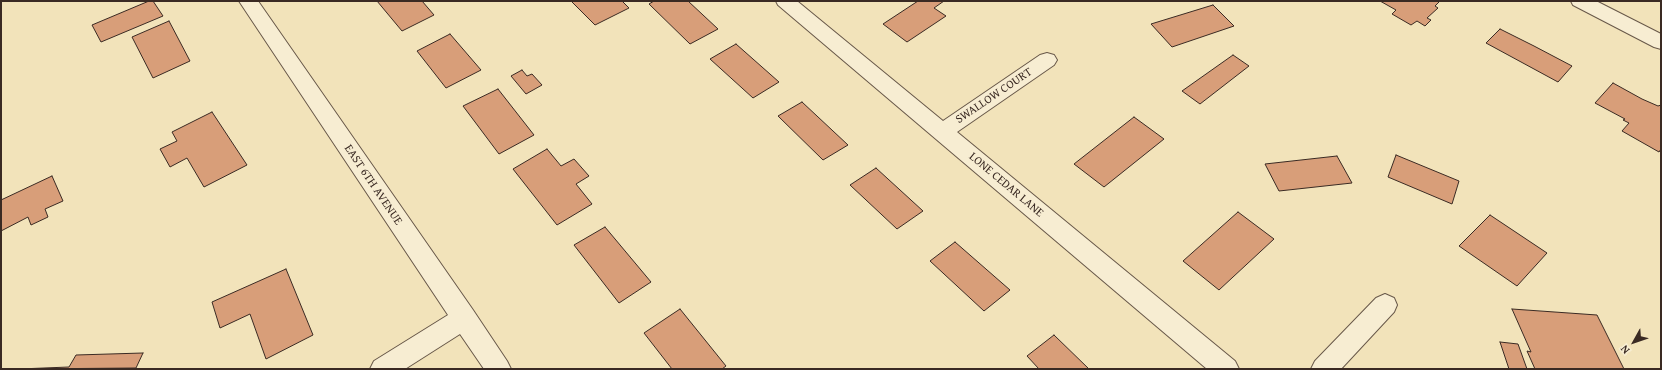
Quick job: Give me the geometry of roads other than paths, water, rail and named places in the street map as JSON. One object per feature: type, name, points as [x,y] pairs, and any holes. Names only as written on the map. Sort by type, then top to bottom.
[{"type":"street","name":"EAST 6TH AVENUE","points":[[248,1],[498,369]]},
{"type":"street","name":"LONE CEDAR LANE","points":[[785,1],[1226,369]]},
{"type":"street","points":[[1580,1],[1661,42]]},
{"type":"street","name":"SWALLOW COURT","points":[[942,132],[1047,60]]},
{"type":"street","points":[[1324,369],[1385,305]]},
{"type":"street","points":[[383,369],[464,318]]}]
